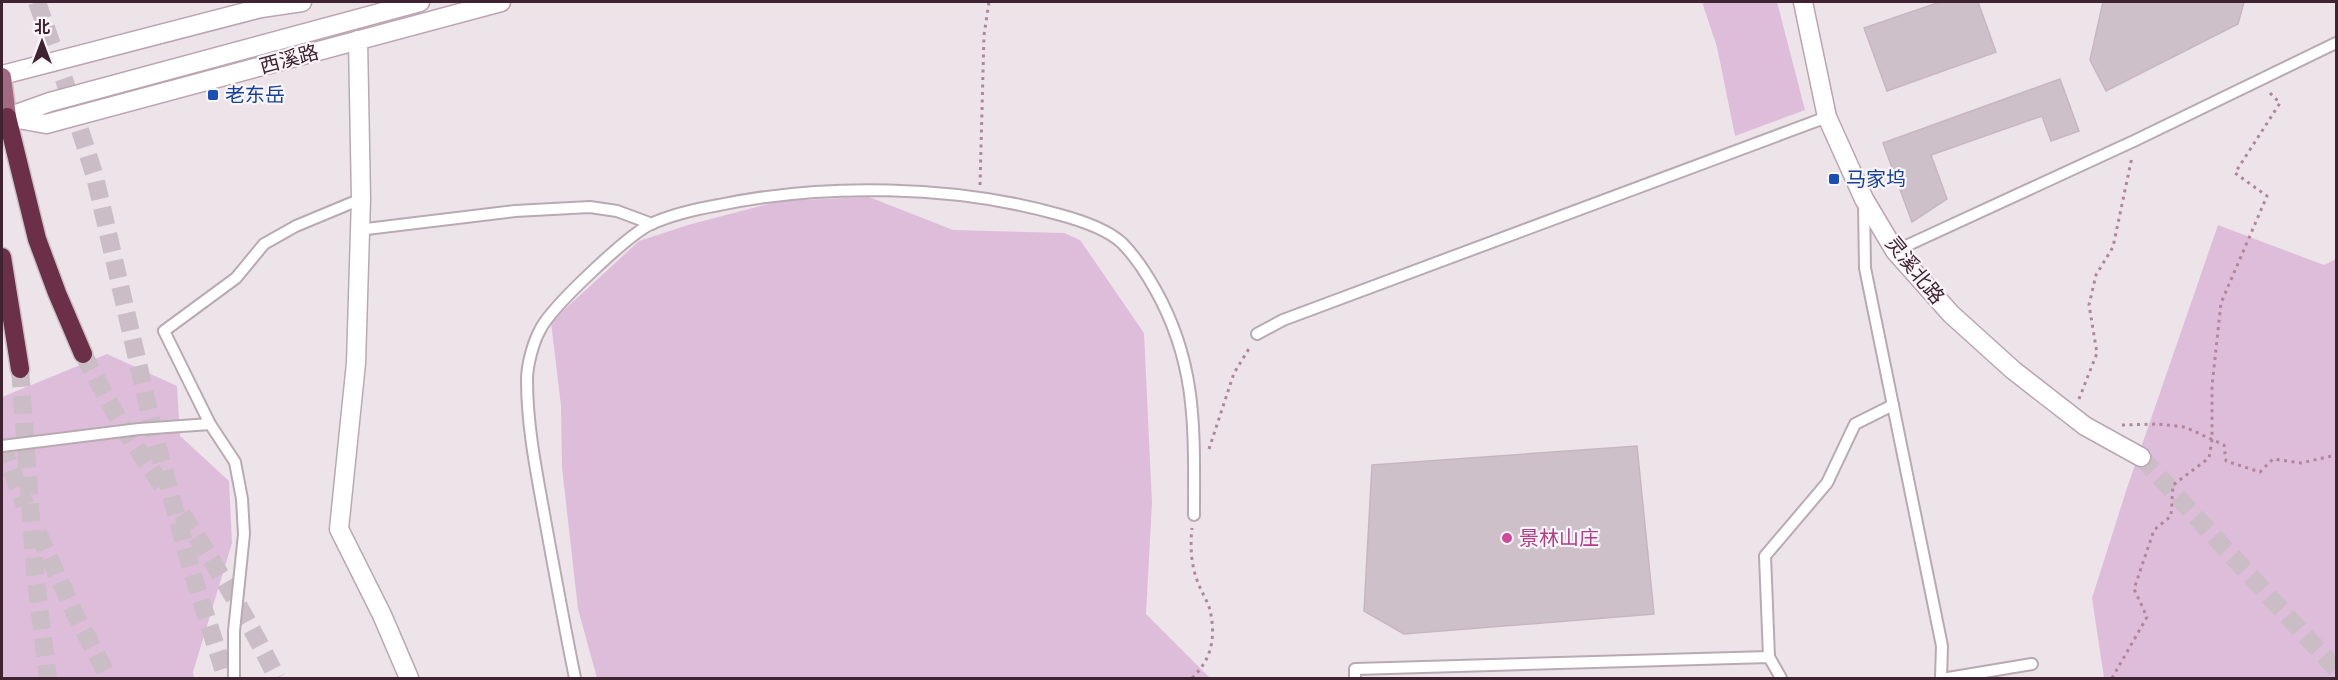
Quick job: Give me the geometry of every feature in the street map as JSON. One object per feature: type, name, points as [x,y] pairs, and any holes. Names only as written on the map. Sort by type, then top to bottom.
[{"type":"highway","points":[[4,119],[37,239],[83,354]]},
{"type":"highway","points":[[2,256],[20,369]]},
{"type":"main road","points":[[4,119],[2,76],[268,5],[302,2]]},
{"type":"main road","name":"西溪路","points":[[4,119],[50,102],[420,2]]},
{"type":"main road","name":"西溪路","points":[[4,119],[46,124],[501,2]]},
{"type":"main road","name":"灵溪北路","points":[[1803,2],[1827,117],[1864,199],[1895,251],[1951,314],[2013,370],[2085,426],[2141,457]]},
{"type":"main road","points":[[358,40],[361,199],[358,230],[356,363],[339,529],[382,615],[409,678]]},
{"type":"lane","points":[[1895,251],[2136,140],[2337,43]]},
{"type":"lane","points":[[1257,334],[1283,320],[1827,117]]},
{"type":"lane","points":[[575,678],[535,462],[527,376],[540,329],[571,293],[633,234],[652,224],[685,212],[736,201],[814,191],[886,191],[979,199],[1033,207],[1080,220],[1120,241],[1147,274],[1167,309],[1180,343],[1191,388],[1194,514]]},
{"type":"lane","points":[[234,678],[234,632],[244,534],[242,499],[235,462],[210,424],[164,332],[236,278],[264,244],[296,226],[361,199]]},
{"type":"lane","points":[[1864,199],[1865,268],[1942,646],[1941,678]]},
{"type":"lane","points":[[358,230],[515,211],[590,207],[617,211],[652,224]]},
{"type":"lane","points":[[1782,678],[1769,657],[1765,556],[1827,483],[1855,424],[1893,405]]},
{"type":"lane","points":[[2,446],[139,429],[210,424]]},
{"type":"lane","points":[[1355,678],[1355,669],[1769,657]]},
{"type":"lane","points":[[1948,678],[2032,664]]},
{"type":"path","points":[[979,199],[984,35],[989,2]]},
{"type":"path","points":[[2112,678],[2147,617],[2134,589],[2154,530],[2171,516],[2173,484],[2209,458],[2212,440],[2212,386],[2221,303],[2268,196],[2235,174],[2280,103],[2258,81]]},
{"type":"path","points":[[2072,416],[2097,353],[2089,304],[2096,275],[2113,247],[2136,140]]},
{"type":"path","points":[[1207,455],[1234,373],[1257,334]]},
{"type":"path","points":[[2116,425],[2158,424],[2185,427],[2224,445],[2226,461],[2260,472],[2273,459],[2301,463],[2337,455]]},
{"type":"path","points":[[1192,678],[1208,660],[1212,633],[1210,609],[1196,579],[1191,551],[1194,514]]},
{"type":"shaded area","points":[[1702,2],[1777,2],[1805,110],[1735,136],[1717,47]]},
{"type":"shaded area","points":[[869,197],[953,230],[1064,233],[1080,240],[1144,333],[1152,503],[1146,614],[1210,678],[597,678],[578,609],[562,468],[561,406],[551,322],[639,241],[688,225],[779,201]]},
{"type":"shaded area","points":[[2218,225],[2324,265],[2336,259],[2336,678],[2104,678],[2092,598],[2127,488]]},
{"type":"shaded area","points":[[107,354],[177,386],[180,436],[229,481],[232,543],[193,672],[194,678],[2,678],[2,397]]},
{"type":"building","points":[[1940,2],[1978,2],[1996,52],[1887,91],[1864,28]]},
{"type":"building","points":[[2103,2],[2244,2],[2238,24],[2106,91],[2090,60]]},
{"type":"building","points":[[2060,79],[2079,131],[2051,141],[2042,116],[1931,155],[1947,199],[1912,222],[1883,143]]},
{"type":"building","name":"景林山庄","points":[[1637,446],[1654,614],[1404,634],[1364,611],[1372,465]]},
{"type":"tunnel","points":[[37,2],[95,177],[156,441],[192,572],[226,678]]},
{"type":"tunnel","points":[[83,354],[124,429],[163,487]]},
{"type":"tunnel","points":[[20,369],[35,572],[48,678]]},
{"type":"tunnel","points":[[2,445],[25,505]]},
{"type":"tunnel","points":[[2141,457],[2336,669]]},
{"type":"tunnel","points":[[182,514],[232,594],[277,678]]},
{"type":"tunnel","points":[[38,533],[76,616],[109,678]]},
{"type":"place","name":"老东岳","points":[[213,95]]},
{"type":"place","name":"马家坞","points":[[1834,179]]},
{"type":"place","name":"景林山庄","points":[[1507,538]]}]
